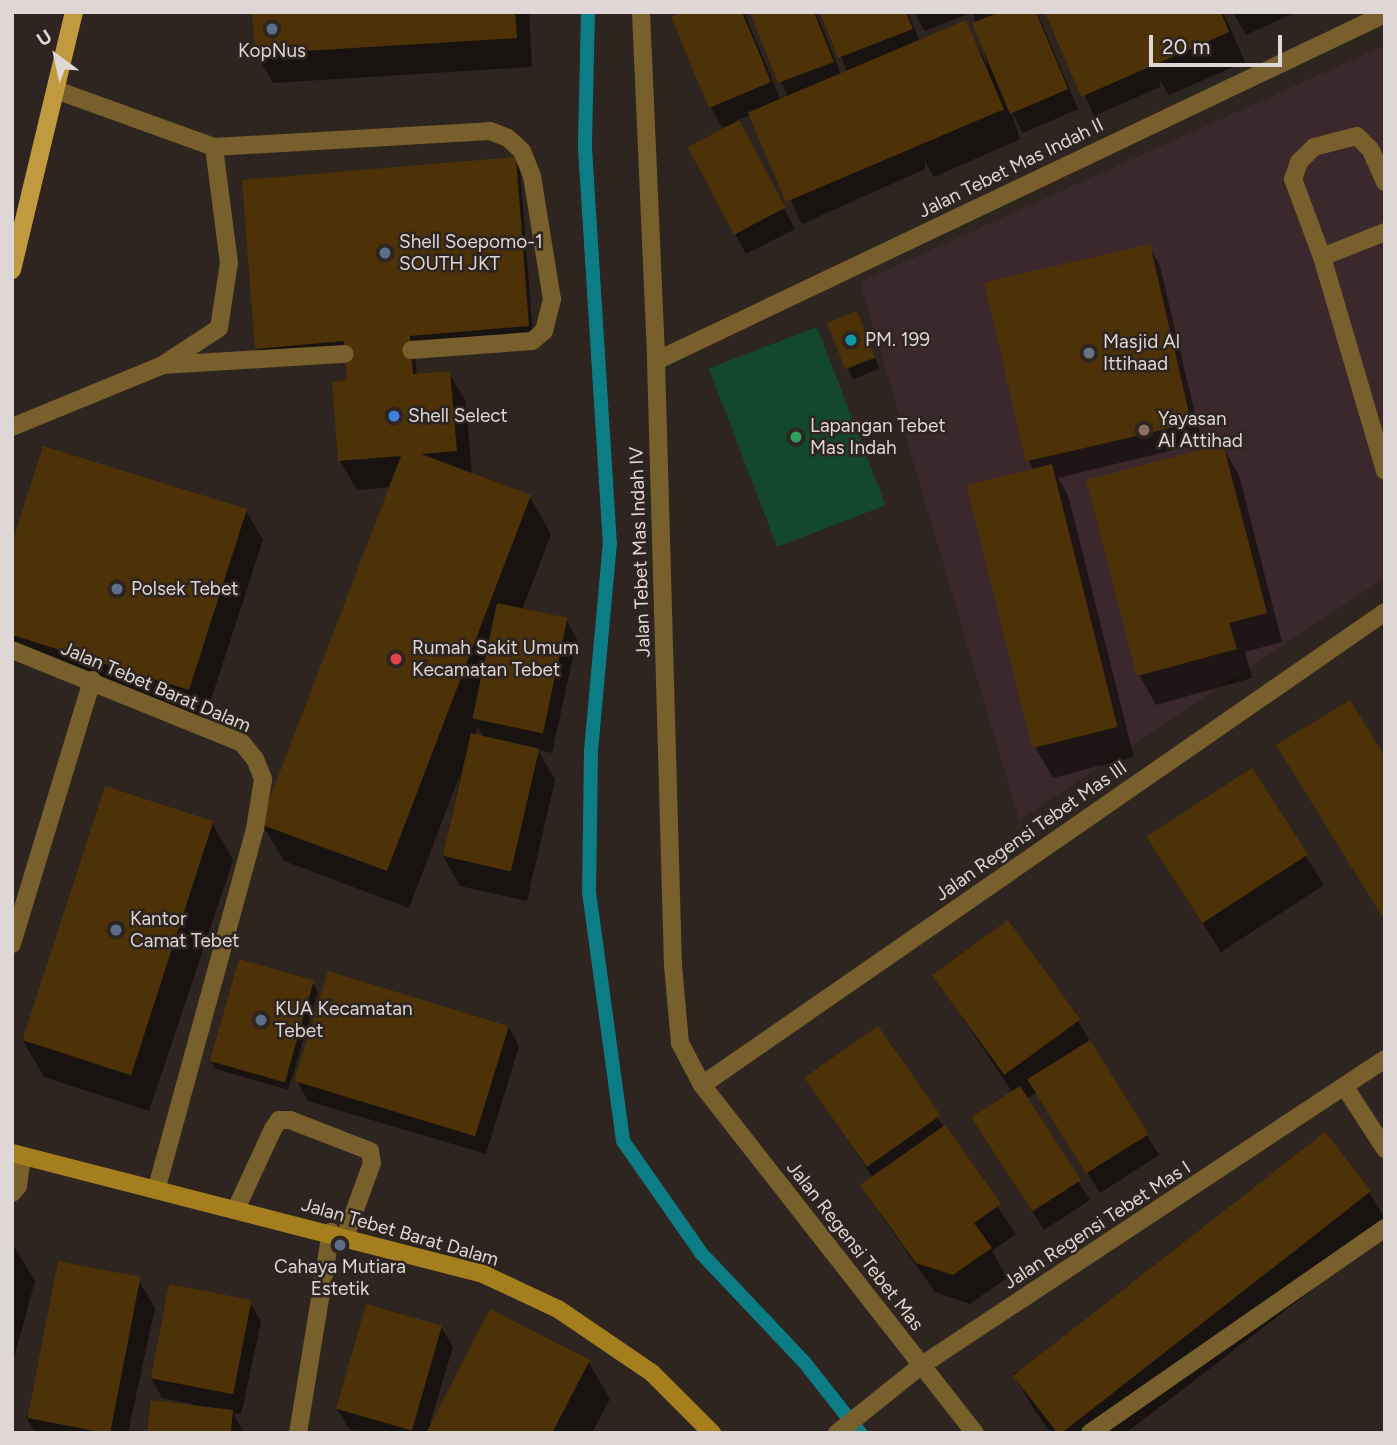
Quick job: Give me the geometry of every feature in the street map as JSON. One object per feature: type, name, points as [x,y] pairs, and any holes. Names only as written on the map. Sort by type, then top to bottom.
[{"type":"main road","points":[[12,270],[74,12]]},
{"type":"street","name":"Jalan Tebet Mas Indah IV","points":[[640,12],[656,361],[674,1012],[680,1043],[702,1085]]},
{"type":"street","name":"Jalan Tebet Mas Indah II","points":[[656,361],[1358,18],[1385,14]]},
{"type":"street","points":[[56,90],[214,147],[490,131],[508,138],[522,151],[532,176],[552,299],[544,331],[532,341],[411,349]]},
{"type":"street","points":[[1385,182],[1370,149],[1357,136],[1314,147],[1298,162],[1293,180],[1322,257],[1385,471]]},
{"type":"street","points":[[12,427],[161,366],[219,328],[229,263],[214,147]]},
{"type":"street","points":[[1322,257],[1385,232]]},
{"type":"street","points":[[161,366],[345,354]]},
{"type":"street","name":"Jalan Regensi Tebet Mas III","points":[[702,1085],[1385,612]]},
{"type":"street","name":"Jalan Tebet Barat Dalam","points":[[12,650],[92,680],[242,743],[255,759],[263,779],[255,829],[156,1190]]},
{"type":"street","points":[[12,944],[92,680]]},
{"type":"street","name":"Jalan Regensi Tebet Mas I","points":[[837,1433],[922,1365],[1385,1059]]},
{"type":"street","name":"Jalan Regensi Tebet Mas","points":[[702,1085],[975,1433]]},
{"type":"street","points":[[1345,1087],[1385,1149]]},
{"type":"street","points":[[236,1209],[279,1120],[290,1120],[370,1151],[372,1163],[338,1234],[298,1433]]},
{"type":"street","points":[[12,1193],[18,1186],[17,1155]]},
{"type":"street","name":"Jalan Tebet Barat Dalam","points":[[17,1155],[338,1234],[481,1273],[558,1309],[652,1373],[712,1433]]},
{"type":"street","points":[[1090,1433],[1385,1228]]},
{"type":"shaded area","name":"Yayasan Al Attihad","points":[[1385,45],[1385,578],[1019,820],[860,282]]},
{"type":"green space","name":"Lapangan Tebet Mas Indah","points":[[817,327],[885,505],[777,547],[709,369]]},
{"type":"building","points":[[252,12],[515,12],[517,38],[255,54]]},
{"type":"building","points":[[682,12],[742,12],[771,82],[709,108],[671,17]]},
{"type":"building","points":[[750,12],[814,12],[834,62],[778,83]]},
{"type":"building","points":[[820,12],[906,12],[913,29],[838,58]]},
{"type":"building","points":[[1000,12],[1036,12],[1068,89],[1010,114],[972,23]]},
{"type":"building","points":[[1045,12],[1221,12],[1229,32],[1081,97]]},
{"type":"building","points":[[966,20],[1004,109],[786,202],[748,113]]},
{"type":"building","points":[[739,120],[785,207],[734,235],[688,147]]},
{"type":"building","points":[[516,157],[529,326],[410,336],[413,374],[450,371],[457,451],[421,454],[531,495],[387,871],[260,824],[401,456],[338,461],[332,382],[347,380],[344,341],[255,349],[242,180]]},
{"type":"building","name":"Masjid Al Ittihaad","points":[[1150,244],[1191,423],[1026,462],[984,282]]},
{"type":"building","name":"PM. 199","points":[[857,311],[875,358],[845,369],[827,322]]},
{"type":"building","points":[[1223,444],[1267,613],[1229,623],[1237,649],[1137,676],[1086,480]]},
{"type":"building","name":"Polsek Tebet","points":[[43,446],[247,509],[189,690],[12,635],[12,543]]},
{"type":"building","points":[[1052,464],[1118,727],[1032,748],[967,485]]},
{"type":"building","points":[[497,603],[567,618],[543,733],[472,718]]},
{"type":"building","points":[[1350,700],[1385,757],[1385,921],[1276,745]]},
{"type":"building","points":[[471,733],[539,749],[511,872],[443,856]]},
{"type":"building","points":[[1252,768],[1308,854],[1202,923],[1146,837]]},
{"type":"building","name":"Kantor Camat Tebet","points":[[105,786],[213,821],[131,1075],[22,1040]]},
{"type":"building","points":[[1008,920],[1080,1020],[1004,1075],[932,975]]},
{"type":"building","name":"KUA Kecamatan Tebet","points":[[239,959],[314,980],[285,1082],[210,1061]]},
{"type":"building","points":[[328,971],[509,1026],[475,1136],[294,1081]]},
{"type":"building","points":[[878,1026],[941,1115],[867,1167],[804,1078]]},
{"type":"building","points":[[1090,1040],[1149,1134],[1086,1173],[1027,1079]]},
{"type":"building","points":[[1020,1086],[1081,1180],[1032,1212],[971,1118]]},
{"type":"building","points":[[945,1125],[1001,1204],[974,1223],[992,1248],[953,1275],[916,1263],[860,1185]]},
{"type":"building","points":[[1325,1132],[1371,1191],[1062,1433],[1058,1433],[1013,1376]]},
{"type":"building","points":[[58,1261],[140,1277],[110,1433],[27,1418]]},
{"type":"building","points":[[169,1284],[251,1300],[233,1394],[151,1378]]},
{"type":"building","points":[[366,1304],[442,1326],[412,1431],[336,1409]]},
{"type":"building","points":[[490,1309],[590,1360],[552,1433],[426,1433]]},
{"type":"building","points":[[151,1400],[233,1410],[231,1433],[147,1433]]},
{"type":"waterway","points":[[588,12],[585,148],[610,542],[591,751],[589,892],[623,1141],[701,1253],[805,1363],[860,1433]]},
{"type":"place","name":"KopNus","points":[[272,29]]},
{"type":"place","name":"Shell Soepomo-1 SOUTH JKT","points":[[385,253]]},
{"type":"place","name":"PM. 199","points":[[851,340]]},
{"type":"place","name":"Masjid Al Ittihaad","points":[[1089,353]]},
{"type":"place","name":"Shell Select","points":[[394,416]]},
{"type":"place","name":"Yayasan Al Attihad","points":[[1144,430]]},
{"type":"place","name":"Lapangan Tebet Mas Indah","points":[[796,437]]},
{"type":"place","name":"Polsek Tebet","points":[[117,589]]},
{"type":"place","name":"Rumah Sakit Umum Kecamatan Tebet","points":[[396,659]]},
{"type":"place","name":"Kantor Camat Tebet","points":[[116,930]]},
{"type":"place","name":"KUA Kecamatan Tebet","points":[[261,1020]]},
{"type":"place","name":"Cahaya Mutiara Estetik","points":[[340,1245]]}]
